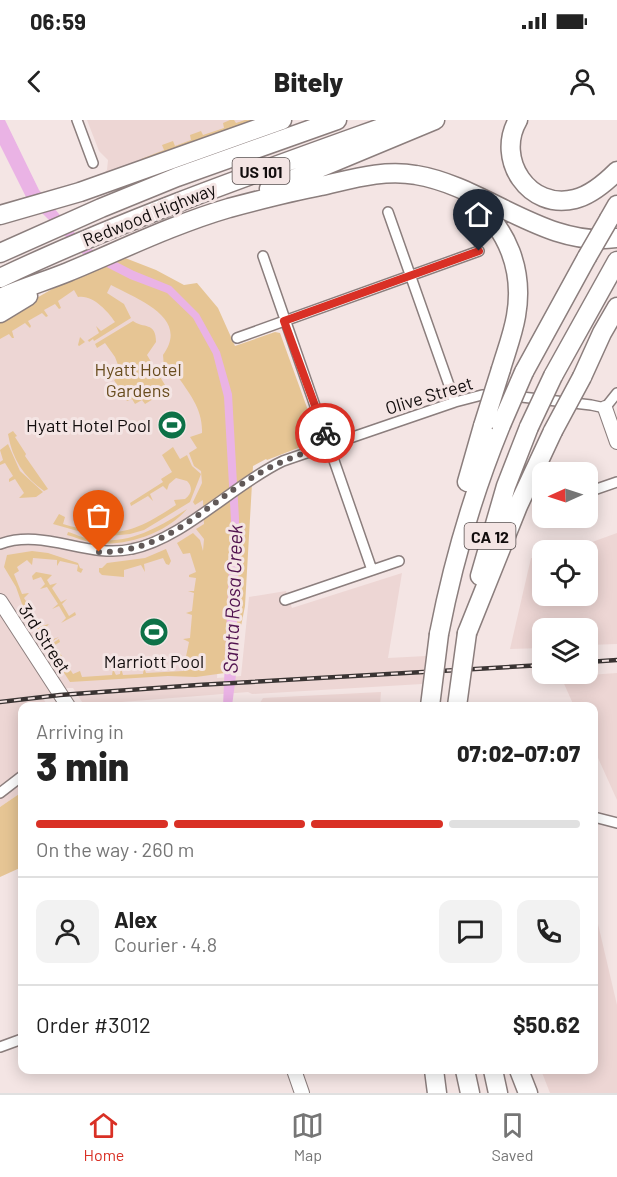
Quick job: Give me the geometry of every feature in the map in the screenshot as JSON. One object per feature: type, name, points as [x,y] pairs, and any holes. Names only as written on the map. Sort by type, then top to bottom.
[{"type":"highway","points":[[1,224],[80,192],[282,120]]},
{"type":"highway","name":"Redwood Highway","points":[[7,250],[177,177],[337,120]]},
{"type":"highway","name":"Redwood Highway","points":[[0,278],[120,224],[209,189],[403,120]]},
{"type":"highway","points":[[227,209],[257,194],[435,120]]},
{"type":"highway","points":[[518,120],[510,144],[512,164],[522,182],[539,195],[558,201],[580,198],[617,171]]},
{"type":"highway","points":[[0,298],[227,209],[308,188],[383,174],[413,174],[467,191],[567,235],[594,239],[617,237]]},
{"type":"highway","points":[[445,184],[471,200],[491,217],[503,234],[514,261],[517,279],[517,313],[501,369],[492,425]]},
{"type":"highway","points":[[430,702],[439,634],[450,583],[457,519],[492,425],[613,212]]},
{"type":"highway","name":"CA 12","points":[[458,702],[467,633],[494,523],[506,486],[529,427],[553,376],[617,261]]},
{"type":"highway","points":[[0,313],[65,273]]},
{"type":"highway","points":[[467,633],[518,506],[553,431],[617,307]]},
{"type":"highway","points":[[582,377],[617,324]]},
{"type":"highway","points":[[435,1074],[437,1093]]},
{"type":"highway","points":[[466,1074],[470,1093]]},
{"type":"highway","points":[[494,1074],[498,1093]]},
{"type":"highway","points":[[521,1074],[528,1093]]},
{"type":"main road","points":[[605,408],[617,442]]},
{"type":"main road","name":"3rd Street","points":[[0,601],[64,701]]},
{"type":"main road","points":[[295,1074],[302,1093]]},
{"type":"street","points":[[77,120],[93,163]]},
{"type":"street","points":[[388,212],[455,402]]},
{"type":"street","points":[[237,338],[479,251]]},
{"type":"street","points":[[263,256],[372,570]]},
{"type":"street","points":[[605,408],[617,393]]},
{"type":"street","name":"Olive Street","points":[[0,544],[9,541],[45,539],[99,552],[134,549],[166,536],[273,466],[329,444],[482,395],[504,395],[605,408]]},
{"type":"street","points":[[598,489],[617,482]]},
{"type":"street","points":[[285,600],[399,561]]},
{"type":"street","points":[[0,793],[18,779]]},
{"type":"street","points":[[598,818],[617,823]]},
{"type":"street","points":[[0,1047],[18,1040]]},
{"type":"shaded area","points":[[87,120],[254,120],[100,176],[107,170],[108,160],[99,151]]},
{"type":"shaded area","points":[[92,270],[160,296],[196,338],[223,552],[217,678],[241,676],[249,597],[286,591],[292,608],[402,573],[388,658],[426,656],[422,684],[252,694],[248,692],[122,702],[82,702],[73,688],[68,688],[42,697],[45,702],[18,702],[18,795],[0,807],[0,332]]},
{"type":"shaded area","points":[[617,533],[617,644],[598,645],[598,618],[532,618],[532,648],[510,649],[531,558],[532,606],[598,606],[598,540]]},
{"type":"shaded area","points":[[617,673],[617,800],[598,758],[598,702],[572,702],[564,684],[598,684],[598,674]]},
{"type":"shaded area","points":[[381,692],[380,702],[260,702],[263,698]]},
{"type":"shaded area","points":[[598,924],[617,1005],[617,1093],[550,1093],[543,1074],[598,1074]]},
{"type":"green space","points":[[230,120],[236,123],[254,120],[141,159],[164,150],[162,145],[173,141],[175,146],[191,140],[190,135],[201,131],[203,135],[224,128],[223,123]]},
{"type":"green space","points":[[120,256],[156,270],[184,285],[197,283],[218,308],[235,346],[275,332],[280,333],[318,438],[316,441],[253,466],[245,606],[232,672],[196,677],[168,676],[70,682],[47,647],[59,639],[60,642],[55,645],[73,674],[80,671],[82,677],[112,675],[113,669],[116,675],[120,674],[121,668],[123,675],[143,674],[144,667],[146,673],[183,671],[189,642],[183,639],[190,638],[192,615],[186,613],[192,611],[194,593],[188,591],[194,591],[196,578],[189,577],[189,575],[196,572],[190,553],[183,554],[177,543],[193,533],[200,540],[203,551],[204,539],[196,529],[204,524],[203,500],[195,505],[193,502],[202,483],[201,471],[194,466],[189,453],[197,448],[190,437],[202,433],[202,424],[198,409],[176,374],[164,367],[163,355],[170,342],[170,331],[166,321],[147,304],[111,285],[107,293],[124,304],[131,318],[94,341],[93,339],[89,342],[88,340],[99,333],[96,326],[101,331],[115,322],[99,304],[89,298],[78,297],[74,290],[58,301],[61,308],[59,309],[55,304],[44,310],[48,316],[42,313],[28,321],[30,328],[25,323],[12,331],[14,338],[9,334],[0,339],[0,319],[54,288]]},
{"type":"green space","name":"Hyatt Hotel Gardens","points":[[133,321],[154,331],[156,342],[147,355],[168,390],[145,404],[142,400],[135,404],[132,399],[127,401],[114,380],[118,377],[115,373],[120,370],[115,357],[105,343],[97,348],[95,344]]},
{"type":"green space","points":[[80,337],[85,342],[79,346],[78,345]]},
{"type":"green space","points":[[13,431],[25,456],[48,489],[44,491],[37,486],[20,467],[12,451],[8,434]]},
{"type":"green space","points":[[8,444],[20,471],[43,492],[36,497],[19,498],[24,493],[15,479],[9,482],[13,476],[5,463],[0,465],[3,460],[0,450]]},
{"type":"green space","points":[[173,447],[180,459],[187,455],[192,466],[201,474],[190,502],[144,530],[130,534],[99,537],[53,524],[59,514],[65,517],[63,524],[81,529],[122,531],[135,528],[161,515],[176,505],[174,500],[185,499],[189,495],[191,490],[187,481],[176,478],[169,484],[167,490],[163,486],[150,494],[153,501],[148,496],[131,506],[130,503],[163,482],[161,479],[172,472],[162,455]]},
{"type":"green space","points":[[187,509],[169,525],[158,531],[120,543],[87,542],[67,535],[68,532],[104,540],[129,538],[165,523]]},
{"type":"green space","points":[[166,549],[171,561],[169,565],[163,558],[144,564],[145,572],[141,565],[124,570],[124,577],[102,575],[99,572],[99,568],[107,563],[145,558]]},
{"type":"green space","points":[[32,551],[48,553],[78,563],[83,569],[81,573],[77,571],[78,565],[60,561],[57,566],[57,560],[33,558],[32,565],[27,560],[17,567],[19,571],[14,574],[22,594],[29,593],[24,598],[42,626],[49,624],[44,629],[51,640],[59,637],[46,645],[4,567],[7,555]]},
{"type":"green space","points":[[36,572],[52,575],[47,580],[50,585],[57,583],[52,588],[61,602],[67,599],[62,604],[69,616],[75,612],[76,615],[61,623],[66,618],[59,606],[52,609],[58,604],[47,587],[40,589],[45,584],[41,577],[33,580],[32,576]]},
{"type":"green space","points":[[18,795],[18,869],[0,877],[0,807]]},
{"type":"water","name":"Santa Rosa Creek","points":[[0,120],[5,120],[39,190],[74,232],[91,249],[134,271],[171,286],[199,314],[220,352],[232,394],[239,519],[236,675],[233,702],[223,702],[231,520],[224,397],[213,354],[193,318],[167,293],[130,279],[85,256],[26,197],[0,145]]},
{"type":"railway","points":[[598,661],[617,660]]},
{"type":"railway","points":[[0,702],[60,695],[198,685],[532,666]]},
{"type":"way so far","points":[[99,552],[123,551],[156,542],[264,470],[329,444],[325,433]]},
{"type":"place","name":"Hyatt Hotel Pool","points":[[172,425]]},
{"type":"place","name":"Marriott Pool","points":[[154,632]]},
{"type":"route","points":[[325,433],[284,321],[479,251]]}]
